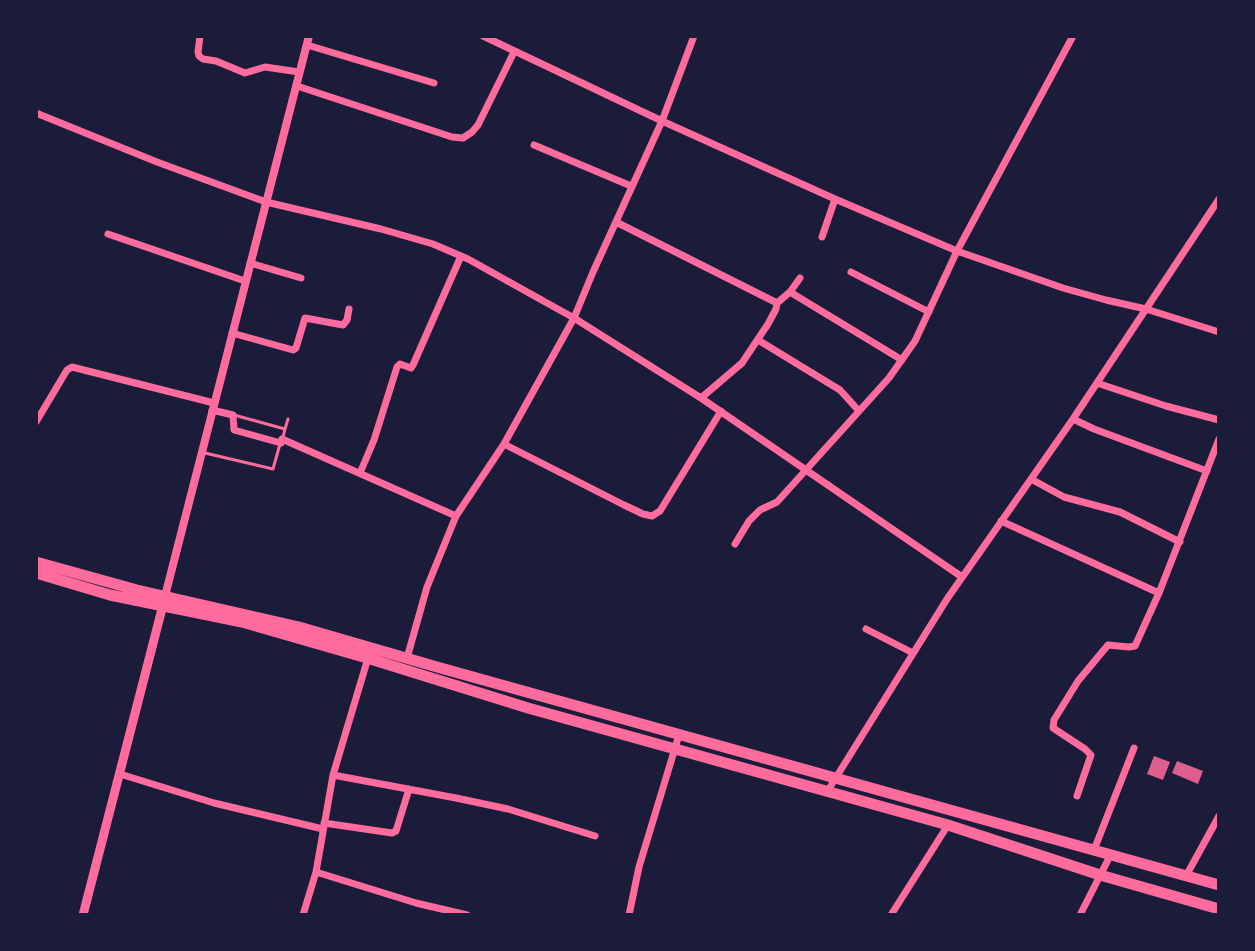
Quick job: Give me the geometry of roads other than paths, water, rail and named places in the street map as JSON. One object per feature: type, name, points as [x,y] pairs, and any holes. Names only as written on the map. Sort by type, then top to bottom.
[{"type":"main road","points":[[36,562],[164,602]]},
{"type":"main road","points":[[36,573],[110,595],[299,627],[528,708],[948,825],[1100,875],[1219,909]]},
{"type":"main road","points":[[83,915],[164,602]]},
{"type":"main road","points":[[369,653],[407,658],[1219,885]]},
{"type":"street","points":[[200,36],[198,52],[203,59],[245,73],[265,67],[299,72]]},
{"type":"street","points":[[483,36],[662,121],[957,251],[1063,288],[1219,332]]},
{"type":"street","points":[[407,658],[427,587],[456,516],[504,444],[574,318],[662,121],[694,36]]},
{"type":"street","points":[[735,544],[749,521],[760,510],[777,502],[859,411],[915,341],[957,251],[1073,36]]},
{"type":"street","points":[[164,602],[308,41],[434,83]]},
{"type":"street","points":[[297,86],[463,138],[478,125],[514,52]]},
{"type":"street","points":[[36,113],[266,202],[381,229],[433,244],[461,256],[574,318],[701,398],[962,577]]},
{"type":"street","points":[[534,145],[631,186]]},
{"type":"street","points":[[822,237],[835,199]]},
{"type":"street","points":[[827,792],[962,577],[1073,419],[1219,199]]},
{"type":"street","points":[[616,222],[777,303]]},
{"type":"street","points":[[108,234],[245,281]]},
{"type":"street","points":[[360,473],[397,367],[400,364],[411,368],[413,365],[461,256]]},
{"type":"street","points":[[250,263],[301,278]]},
{"type":"street","points":[[851,272],[929,312]]},
{"type":"street","points":[[701,398],[742,363],[777,303],[800,278]]},
{"type":"street","points":[[790,292],[902,360]]},
{"type":"street","points":[[232,333],[293,350],[305,318],[343,325],[349,309]]},
{"type":"street","points":[[758,340],[840,390],[859,411]]},
{"type":"street","points":[[36,422],[67,370],[72,367],[213,406],[233,415],[234,430],[281,441],[456,516]]},
{"type":"street","points":[[1097,383],[1219,420]]},
{"type":"street","points":[[504,444],[652,516],[660,511],[721,411]]},
{"type":"street","points":[[1073,419],[1207,471]]},
{"type":"street","points":[[1077,796],[1091,755],[1053,728],[1054,720],[1078,681],[1108,645],[1135,646],[1180,542],[1219,439]]},
{"type":"street","points":[[1031,479],[1064,497],[1120,512],[1180,542]]},
{"type":"street","points":[[1001,521],[1159,593]]},
{"type":"street","points":[[866,629],[913,653]]},
{"type":"street","points":[[303,915],[316,872],[333,775],[369,653]]},
{"type":"street","points":[[629,915],[639,867],[679,735]]},
{"type":"street","points":[[1094,850],[1134,748]]},
{"type":"street","points":[[120,774],[214,803],[324,826],[392,833],[396,831],[409,789]]},
{"type":"street","points":[[333,775],[508,809],[595,836]]},
{"type":"street","points":[[1186,876],[1219,816]]},
{"type":"street","points":[[891,915],[948,825]]},
{"type":"street","points":[[1080,915],[1111,854]]},
{"type":"street","points":[[316,872],[416,903],[467,915]]},
{"type":"lane","points":[[233,415],[285,429]]},
{"type":"lane","points":[[201,452],[273,469],[288,419]]}]
